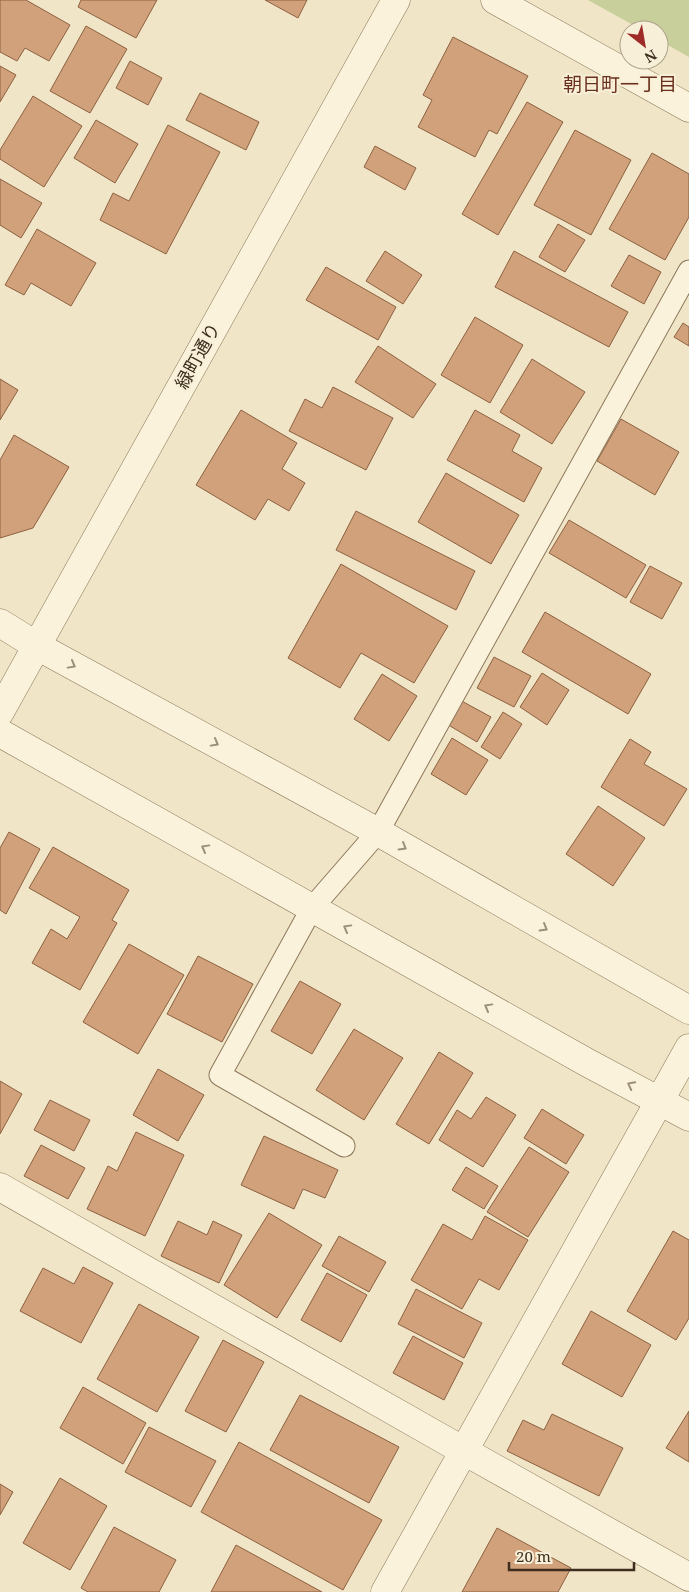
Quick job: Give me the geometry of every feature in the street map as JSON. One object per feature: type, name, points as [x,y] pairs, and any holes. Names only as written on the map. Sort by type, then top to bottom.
[{"type":"street","name":"緑町通り","points":[[0,712],[396,0]]},
{"type":"street","points":[[495,0],[689,108]]},
{"type":"street","points":[[0,623],[37,646],[378,832],[689,1010]]},
{"type":"street","points":[[0,733],[588,1063],[689,1117]]},
{"type":"street","points":[[385,1592],[689,1048]]},
{"type":"street","points":[[0,1188],[464,1452],[689,1577]]},
{"type":"lane","points":[[344,1146],[220,1074],[312,908],[378,832],[689,271]]},
{"type":"green space","points":[[588,0],[689,0],[689,57],[669,46],[669,20],[624,20]]},
{"type":"building","points":[[0,0],[26,0],[70,25],[49,61],[25,48],[17,61],[0,52]]},
{"type":"building","points":[[81,0],[157,0],[136,38],[78,7]]},
{"type":"building","points":[[265,0],[307,0],[298,18]]},
{"type":"building","points":[[86,26],[127,49],[90,113],[50,91]]},
{"type":"building","points":[[453,37],[528,76],[497,134],[489,130],[475,157],[418,127],[432,100],[423,95]]},
{"type":"building","points":[[130,61],[162,78],[148,105],[116,88]]},
{"type":"building","points":[[0,66],[16,75],[0,102]]},
{"type":"building","points":[[200,93],[259,122],[246,150],[186,120]]},
{"type":"building","points":[[33,96],[82,126],[44,187],[0,159],[0,150]]},
{"type":"building","points":[[527,102],[563,122],[498,235],[462,214]]},
{"type":"building","points":[[96,120],[138,144],[115,183],[74,158]]},
{"type":"building","points":[[168,125],[220,152],[166,254],[100,220],[113,193],[129,201]]},
{"type":"building","points":[[575,130],[631,160],[591,235],[534,205]]},
{"type":"building","points":[[375,146],[416,168],[405,190],[364,167]]},
{"type":"building","points":[[652,153],[689,174],[689,217],[665,260],[609,229]]},
{"type":"building","points":[[0,179],[42,203],[21,238],[0,225]]},
{"type":"building","points":[[558,224],[585,240],[565,272],[539,257]]},
{"type":"building","points":[[37,229],[96,263],[71,306],[31,283],[24,295],[5,285]]},
{"type":"building","points":[[385,251],[422,275],[403,304],[366,281]]},
{"type":"building","points":[[514,251],[628,312],[609,347],[495,287]]},
{"type":"building","points":[[629,255],[661,272],[644,304],[611,286]]},
{"type":"building","points":[[326,267],[396,307],[378,340],[306,300]]},
{"type":"building","points":[[475,317],[523,345],[490,403],[441,375]]},
{"type":"building","points":[[683,323],[689,327],[689,346],[674,337]]},
{"type":"building","points":[[378,346],[436,384],[413,418],[355,382]]},
{"type":"building","points":[[532,359],[585,392],[552,444],[500,412]]},
{"type":"building","points":[[0,379],[18,390],[0,420]]},
{"type":"building","points":[[333,387],[393,418],[366,470],[289,431],[305,399],[322,408]]},
{"type":"building","points":[[241,410],[297,443],[282,469],[305,483],[289,511],[268,499],[255,520],[196,485]]},
{"type":"building","points":[[475,410],[520,435],[512,451],[542,468],[524,502],[447,460]]},
{"type":"building","points":[[621,419],[679,452],[655,495],[597,461]]},
{"type":"building","points":[[14,435],[69,467],[33,528],[0,538],[0,460]]},
{"type":"building","points":[[446,473],[519,515],[491,564],[418,522]]},
{"type":"building","points":[[356,511],[475,571],[456,610],[336,550]]},
{"type":"building","points":[[569,520],[646,565],[626,598],[549,553]]},
{"type":"building","points":[[341,564],[448,626],[414,683],[361,653],[340,688],[288,658]]},
{"type":"building","points":[[650,566],[682,583],[662,619],[630,602]]},
{"type":"building","points":[[545,612],[651,674],[628,714],[522,652]]},
{"type":"building","points":[[494,657],[531,676],[514,707],[477,688]]},
{"type":"building","points":[[542,673],[569,690],[547,725],[520,707]]},
{"type":"building","points":[[382,674],[417,696],[389,741],[354,719]]},
{"type":"building","points":[[458,699],[491,717],[477,742],[445,723]]},
{"type":"building","points":[[503,712],[522,724],[500,759],[481,747]]},
{"type":"building","points":[[452,738],[488,760],[466,795],[431,774]]},
{"type":"building","points":[[630,739],[651,752],[644,764],[687,789],[664,826],[601,787]]},
{"type":"building","points":[[598,806],[645,838],[613,886],[566,854]]},
{"type":"building","points":[[9,832],[40,849],[6,914],[0,910],[0,848]]},
{"type":"building","points":[[53,847],[129,890],[112,920],[117,923],[80,990],[32,963],[51,929],[67,939],[80,917],[29,888]]},
{"type":"building","points":[[129,944],[184,975],[138,1054],[83,1022]]},
{"type":"building","points":[[198,956],[253,984],[222,1042],[167,1014]]},
{"type":"building","points":[[300,981],[341,1004],[312,1054],[271,1031]]},
{"type":"building","points":[[354,1029],[403,1058],[364,1120],[316,1090]]},
{"type":"building","points":[[439,1052],[473,1073],[429,1144],[396,1124]]},
{"type":"building","points":[[158,1069],[204,1095],[178,1141],[133,1115]]},
{"type":"building","points":[[0,1081],[22,1094],[0,1134]]},
{"type":"building","points":[[486,1097],[516,1115],[483,1167],[439,1140],[457,1110],[471,1119]]},
{"type":"building","points":[[50,1100],[90,1120],[74,1151],[34,1130]]},
{"type":"building","points":[[542,1109],[584,1135],[566,1164],[524,1138]]},
{"type":"building","points":[[136,1132],[184,1155],[145,1236],[87,1209],[108,1166],[117,1171]]},
{"type":"building","points":[[264,1136],[338,1170],[325,1198],[303,1189],[294,1209],[241,1185]]},
{"type":"building","points":[[41,1145],[85,1168],[68,1199],[24,1176]]},
{"type":"building","points":[[529,1147],[569,1172],[528,1237],[487,1212]]},
{"type":"building","points":[[466,1167],[498,1186],[484,1209],[452,1190]]},
{"type":"building","points":[[269,1213],[322,1245],[277,1318],[224,1285]]},
{"type":"building","points":[[485,1216],[528,1240],[499,1290],[479,1279],[462,1309],[411,1280],[443,1224],[472,1240]]},
{"type":"building","points":[[178,1221],[207,1235],[213,1221],[242,1235],[219,1283],[161,1256]]},
{"type":"building","points":[[673,1231],[689,1240],[689,1318],[676,1340],[627,1311]]},
{"type":"building","points":[[339,1236],[386,1262],[369,1292],[322,1266]]},
{"type":"building","points":[[83,1267],[113,1283],[81,1343],[20,1311],[43,1268],[74,1284]]},
{"type":"building","points":[[327,1273],[367,1295],[341,1342],[301,1320]]},
{"type":"building","points":[[416,1289],[482,1323],[464,1358],[398,1324]]},
{"type":"building","points":[[139,1304],[199,1337],[157,1412],[97,1379]]},
{"type":"building","points":[[591,1311],[651,1345],[622,1397],[562,1364]]},
{"type":"building","points":[[413,1336],[463,1363],[444,1400],[393,1373]]},
{"type":"building","points":[[223,1340],[264,1362],[226,1432],[185,1411]]},
{"type":"building","points":[[83,1387],[146,1423],[123,1464],[60,1428]]},
{"type":"building","points":[[300,1395],[399,1447],[369,1503],[270,1450]]},
{"type":"building","points":[[689,1411],[689,1462],[666,1448]]},
{"type":"building","points":[[552,1414],[623,1448],[599,1496],[507,1451],[523,1420],[544,1430]]},
{"type":"building","points":[[149,1427],[216,1461],[191,1507],[125,1472]]},
{"type":"building","points":[[239,1442],[382,1520],[343,1590],[201,1512]]},
{"type":"building","points":[[60,1478],[107,1506],[70,1570],[23,1543]]},
{"type":"building","points":[[0,1484],[13,1492],[0,1515]]},
{"type":"building","points":[[114,1527],[176,1560],[159,1592],[88,1592],[81,1588]]},
{"type":"building","points":[[497,1528],[571,1568],[558,1592],[462,1592]]},
{"type":"building","points":[[236,1545],[322,1592],[211,1592]]},
{"type":"district","name":"朝日町一丁目","points":[[620,84]]}]
